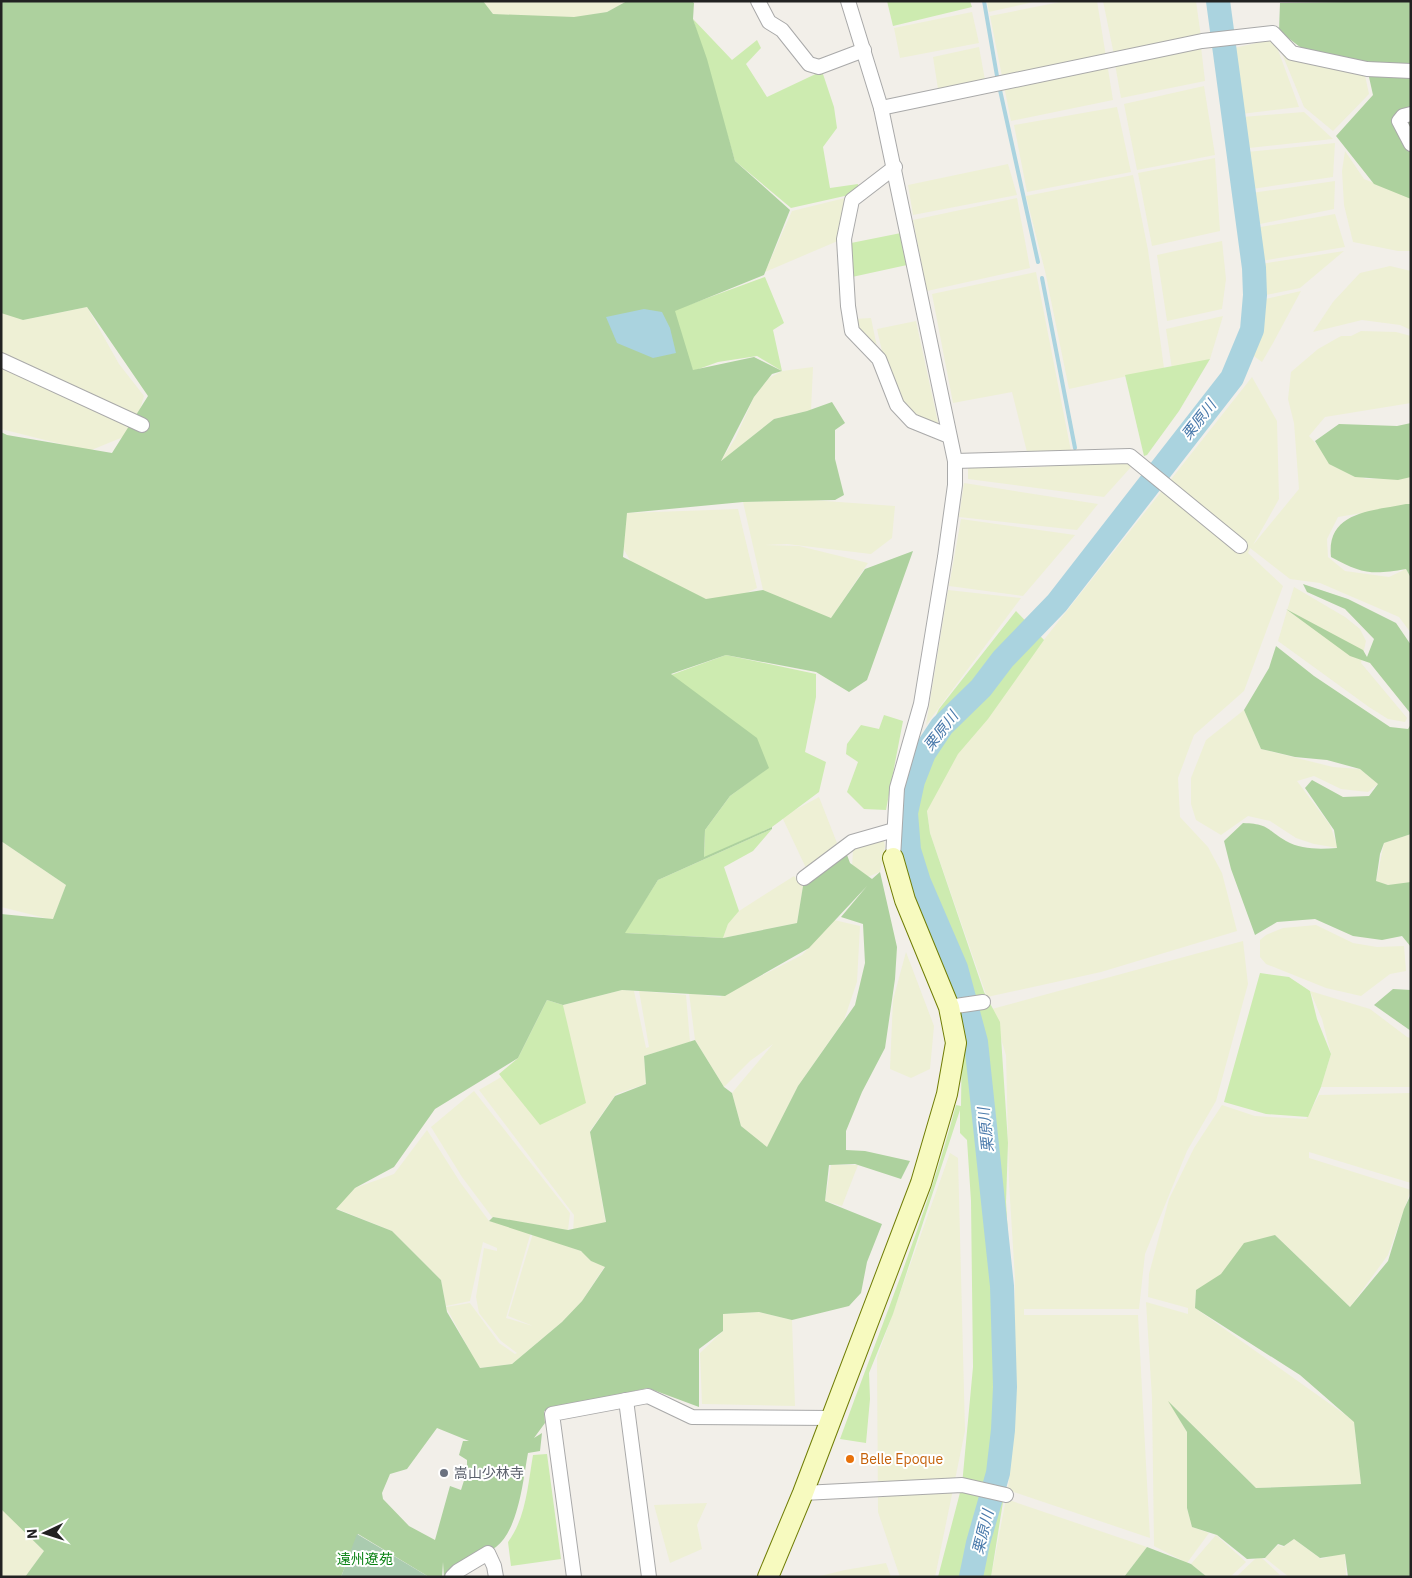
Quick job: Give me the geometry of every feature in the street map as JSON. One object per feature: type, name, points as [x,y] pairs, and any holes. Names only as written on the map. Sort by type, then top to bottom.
[{"type":"street","points":[[758,1],[769,22],[782,30],[809,64],[819,67],[864,50]]},
{"type":"street","points":[[768,1577],[804,1493],[921,1183],[947,1094],[956,1043],[954,1006],[905,900],[894,858],[897,788],[921,704],[955,484],[955,461],[882,108],[848,1]]},
{"type":"street","points":[[882,108],[1202,41],[1273,33],[1292,53],[1367,69],[1411,71]]},
{"type":"street","points":[[1411,114],[1403,116],[1399,121],[1411,144]]},
{"type":"street","points":[[895,167],[852,200],[844,239],[848,306],[852,331],[879,359],[896,406],[912,421],[949,436]]},
{"type":"street","points":[[1,360],[142,425]]},
{"type":"street","points":[[955,461],[1130,456],[1163,481],[1240,546]]},
{"type":"street","points":[[804,878],[852,842],[894,830]]},
{"type":"street","points":[[954,1006],[983,1002]]},
{"type":"street","points":[[574,1577],[552,1414],[648,1396],[692,1417],[832,1418]]},
{"type":"street","points":[[626,1400],[649,1577]]},
{"type":"street","points":[[804,1493],[962,1485],[1006,1495]]},
{"type":"street","points":[[452,1577],[458,1571],[488,1553],[494,1566],[496,1577]]},
{"type":"green space","points":[[1,1],[483,1],[493,14],[574,17],[607,12],[627,1],[692,1],[694,3],[693,19],[707,59],[735,161],[790,210],[764,275],[675,311],[693,370],[754,357],[782,371],[772,374],[754,397],[721,461],[774,419],[807,411],[832,402],[845,423],[835,430],[835,459],[844,495],[835,500],[743,502],[627,513],[623,557],[706,599],[763,590],[831,618],[865,569],[913,551],[867,680],[849,692],[816,672],[726,655],[671,674],[757,738],[769,768],[730,796],[705,830],[704,857],[772,827],[772,829],[658,880],[625,933],[723,938],[797,923],[803,886],[847,855],[850,863],[872,879],[880,872],[897,947],[895,979],[885,1048],[862,1092],[846,1131],[846,1150],[865,1151],[910,1161],[901,1179],[855,1164],[829,1165],[825,1201],[882,1224],[867,1262],[861,1293],[849,1306],[792,1320],[759,1312],[723,1314],[723,1331],[699,1349],[699,1407],[648,1388],[544,1411],[545,1423],[534,1438],[542,1433],[540,1451],[528,1453],[519,1503],[510,1529],[496,1547],[476,1559],[460,1572],[449,1577],[444,1577],[443,1562],[442,1577],[429,1577],[358,1534],[341,1577],[25,1577],[44,1551],[1,1509],[1,914],[53,919],[66,885],[1,841],[1,432],[7,435],[112,453],[148,396],[87,307],[23,320],[1,313]],"holes":[[[867,886],[841,917],[863,924],[865,963],[855,1005],[798,1086],[767,1147],[741,1126],[732,1093],[724,1087],[695,1040],[644,1056],[646,1084],[615,1096],[590,1132],[606,1222],[568,1230],[493,1217],[489,1221],[581,1251],[591,1261],[605,1267],[582,1301],[562,1322],[512,1364],[480,1368],[447,1312],[441,1280],[392,1231],[336,1209],[355,1188],[394,1167],[435,1109],[518,1058],[547,1000],[563,1005],[622,990],[725,996],[809,948]],[[437,1428],[469,1441],[463,1441],[459,1455],[467,1460],[467,1471],[461,1490],[450,1486],[435,1540],[409,1526],[383,1499],[382,1493],[390,1474],[407,1469]]]},
{"type":"green space","points":[[483,1],[627,1],[607,12],[554,21],[493,14]]},
{"type":"green space","points":[[887,1],[970,1],[972,7],[893,26]]},
{"type":"green space","points":[[987,1],[1038,1],[989,12]]},
{"type":"green space","points":[[1065,1],[1097,1],[1113,100],[1011,121],[990,16]]},
{"type":"green space","points":[[1103,1],[1196,1],[1201,37],[1114,55]]},
{"type":"green space","points":[[1411,1],[1411,199],[1374,184],[1336,136],[1373,95],[1367,68],[1300,47],[1279,31],[1280,3]]},
{"type":"green space","points":[[972,12],[979,43],[900,58],[894,28]]},
{"type":"green space","points":[[693,19],[732,60],[757,40],[761,48],[746,64],[767,97],[822,71],[834,107],[837,128],[823,147],[830,188],[858,184],[859,189],[849,195],[791,208],[735,161]]},
{"type":"green space","points":[[1274,39],[1299,107],[1241,114],[1234,48]]},
{"type":"green space","points":[[979,47],[985,80],[938,89],[933,57]]},
{"type":"green space","points":[[1201,47],[1205,81],[1121,98],[1115,64]]},
{"type":"green space","points":[[1281,51],[1364,71],[1369,94],[1333,131],[1304,107]]},
{"type":"green space","points":[[1204,86],[1215,155],[1137,170],[1124,104]]},
{"type":"green space","points":[[1117,107],[1131,172],[1027,192],[1014,125]]},
{"type":"green space","points":[[1304,112],[1333,139],[1249,148],[1243,117]]},
{"type":"green space","points":[[1335,143],[1333,177],[1252,189],[1247,152]]},
{"type":"green space","points":[[1345,151],[1364,179],[1411,198],[1411,251],[1398,251],[1353,242],[1344,205],[1342,171]]},
{"type":"green space","points":[[1215,158],[1220,231],[1152,246],[1138,173]]},
{"type":"green space","points":[[1008,164],[1017,195],[913,215],[908,185]]},
{"type":"green space","points":[[1133,175],[1148,250],[1164,368],[1069,389],[1045,271],[1026,196]]},
{"type":"green space","points":[[1335,181],[1334,209],[1255,225],[1252,193]]},
{"type":"green space","points":[[849,197],[840,240],[765,272],[792,211]]},
{"type":"green space","points":[[1017,198],[1030,268],[927,291],[913,220]]},
{"type":"green space","points":[[1335,214],[1345,247],[1261,261],[1255,228]]},
{"type":"green space","points":[[901,233],[907,265],[852,277],[851,243]]},
{"type":"green space","points":[[1222,241],[1226,279],[1222,309],[1167,321],[1157,255]]},
{"type":"green space","points":[[1344,251],[1300,288],[1261,296],[1261,264]]},
{"type":"green space","points":[[1390,266],[1411,271],[1411,330],[1400,325],[1362,320],[1313,332],[1333,302],[1360,273]]},
{"type":"green space","points":[[1036,272],[1071,451],[1027,452],[1012,392],[953,403],[932,294]]},
{"type":"green space","points":[[765,277],[784,323],[773,330],[782,371],[757,356],[718,362],[693,371],[672,311]]},
{"type":"green space","points":[[1301,291],[1262,362],[1251,354],[1261,300]]},
{"type":"green space","points":[[1,305],[23,320],[87,307],[119,364],[144,396],[133,433],[89,451],[1,429]]},
{"type":"green space","points":[[1223,316],[1210,359],[1172,369],[1166,329]]},
{"type":"green space","points":[[871,318],[878,352],[855,328],[854,319]]},
{"type":"green space","points":[[916,321],[939,427],[925,425],[904,404],[883,356],[877,329]]},
{"type":"green space","points":[[1361,331],[1396,332],[1411,336],[1411,403],[1325,417],[1309,436],[1338,468],[1366,479],[1411,477],[1411,505],[1338,517],[1327,539],[1328,557],[1345,571],[1389,577],[1406,569],[1411,578],[1411,633],[1399,617],[1320,583],[1290,579],[1250,548],[1248,553],[1283,586],[1244,691],[1194,735],[1178,778],[1180,817],[1208,847],[1222,873],[1237,931],[1101,972],[987,997],[930,833],[927,810],[963,742],[1252,377],[1277,421],[1279,499],[1253,545],[1299,489],[1294,423],[1288,399],[1291,372],[1318,349],[1341,336],[1351,336]]},
{"type":"green space","points":[[1210,359],[1179,411],[1147,455],[1144,456],[1125,375]]},
{"type":"green space","points":[[813,367],[811,410],[774,419],[720,462],[735,439],[754,397],[769,378],[782,371]]},
{"type":"green space","points":[[1411,423],[1411,477],[1398,480],[1355,477],[1329,464],[1315,441],[1339,424],[1397,426]]},
{"type":"green space","points":[[1126,461],[1131,467],[1104,497],[968,479],[968,465],[1023,468]]},
{"type":"green space","points":[[964,483],[1098,504],[1077,530],[959,517]]},
{"type":"green space","points":[[811,500],[895,506],[892,538],[871,554],[787,544],[765,545],[799,546],[868,563],[830,620],[763,590],[743,502]]},
{"type":"green space","points":[[1411,504],[1411,578],[1406,569],[1367,572],[1351,567],[1331,557],[1331,542],[1336,530],[1344,522],[1366,512]]},
{"type":"green space","points":[[738,509],[757,588],[740,596],[706,599],[637,572],[620,543],[627,513]]},
{"type":"green space","points":[[961,519],[1075,535],[1023,596],[949,586]]},
{"type":"green space","points":[[1303,584],[1348,599],[1396,623],[1411,645],[1411,714],[1370,663],[1350,656],[1286,609],[1363,650],[1367,657],[1374,639],[1345,609],[1307,592]]},
{"type":"green space","points":[[1294,587],[1345,617],[1360,629],[1366,641],[1361,663],[1407,718],[1405,722],[1388,719],[1369,707],[1278,641]]},
{"type":"green space","points":[[948,590],[1021,598],[926,725]]},
{"type":"green space","points":[[1016,611],[1044,640],[988,719],[958,754],[927,811],[930,833],[984,992],[1000,1022],[1008,1143],[1006,1202],[1014,1336],[1014,1411],[1010,1458],[991,1577],[938,1577],[962,1485],[973,1367],[971,1201],[967,1140],[960,1133],[960,1110],[893,1314],[869,1373],[870,1399],[866,1443],[840,1439],[917,1232],[956,1105],[961,1106],[962,1031],[946,971],[909,883],[899,838],[905,781],[939,709]]},
{"type":"green space","points":[[1276,646],[1314,676],[1390,727],[1408,729],[1411,724],[1411,834],[1384,843],[1380,854],[1376,881],[1388,885],[1411,882],[1411,947],[1402,936],[1382,940],[1353,936],[1315,919],[1277,922],[1255,935],[1231,869],[1224,841],[1243,823],[1263,826],[1286,841],[1298,846],[1318,849],[1337,848],[1334,830],[1305,788],[1312,780],[1343,797],[1369,796],[1378,784],[1360,769],[1327,760],[1295,757],[1261,749],[1244,710],[1269,668]]},
{"type":"green space","points":[[726,655],[816,674],[816,697],[805,752],[826,762],[819,792],[772,827],[704,858],[705,830],[730,796],[768,768],[671,675]]},
{"type":"green space","points":[[1244,710],[1261,749],[1333,767],[1360,769],[1378,784],[1368,792],[1341,789],[1314,776],[1297,781],[1330,825],[1338,848],[1314,844],[1296,838],[1270,821],[1248,816],[1221,835],[1196,820],[1191,804],[1191,778],[1206,740]]},
{"type":"green space","points":[[884,715],[903,721],[886,810],[864,809],[847,792],[858,762],[846,754],[847,744],[861,725],[879,729]]},
{"type":"green space","points":[[819,797],[837,843],[806,868],[782,817]]},
{"type":"green space","points":[[772,829],[753,851],[724,867],[739,911],[728,924],[723,938],[624,933],[658,880]]},
{"type":"green space","points":[[1411,834],[1411,884],[1388,885],[1376,882],[1384,843]]},
{"type":"green space","points":[[883,838],[885,846],[880,872],[865,878],[852,868],[853,850]]},
{"type":"green space","points":[[1,841],[66,885],[53,920],[1,907]]},
{"type":"green space","points":[[794,876],[803,886],[797,923],[723,938],[728,924],[739,911]]},
{"type":"green space","points":[[834,920],[860,926],[857,982],[844,1020],[798,1086],[767,1148],[741,1126],[732,1093],[773,1044],[750,1061],[724,1087],[695,1040],[689,993],[720,997],[802,955]]},
{"type":"green space","points":[[1316,925],[1353,943],[1377,947],[1404,946],[1406,971],[1390,974],[1361,996],[1326,988],[1266,964],[1260,957],[1260,940],[1266,935],[1283,928]]},
{"type":"green space","points":[[1243,941],[1248,984],[1216,1101],[1187,1151],[1145,1254],[1139,1309],[1024,1309],[1024,1315],[1138,1315],[1150,1538],[1008,1490],[1016,1399],[1015,1279],[1009,1183],[1006,1055],[992,1009]]},
{"type":"green space","points":[[906,952],[934,1026],[930,1069],[911,1078],[890,1069],[893,1000]]},
{"type":"green space","points":[[1260,973],[1289,977],[1310,991],[1317,1019],[1331,1054],[1321,1087],[1308,1117],[1266,1114],[1224,1102]]},
{"type":"green space","points":[[1393,989],[1411,990],[1411,1031],[1374,1005]]},
{"type":"green space","points":[[622,990],[634,991],[646,1048],[649,1047],[639,991],[686,995],[690,1042],[644,1056],[646,1084],[616,1094],[590,1131],[606,1225],[573,1232],[574,1215],[479,1090],[503,1076],[584,1104],[563,1005]]},
{"type":"green space","points":[[1310,991],[1370,1009],[1411,1038],[1411,1087],[1321,1087],[1331,1054],[1322,1019]]},
{"type":"green space","points":[[547,1000],[563,1005],[586,1103],[540,1125],[499,1074],[518,1058]]},
{"type":"green space","points":[[474,1091],[570,1213],[568,1230],[492,1217],[462,1177],[431,1127]]},
{"type":"green space","points":[[1411,1093],[1411,1183],[1309,1152],[1309,1158],[1411,1190],[1388,1255],[1350,1307],[1275,1235],[1216,1282],[1196,1290],[1195,1308],[1354,1421],[1361,1484],[1256,1488],[1170,1403],[1187,1432],[1187,1508],[1192,1527],[1209,1533],[1187,1563],[1154,1546],[1152,1398],[1146,1302],[1188,1314],[1188,1308],[1148,1297],[1149,1274],[1169,1199],[1194,1148],[1222,1105],[1255,1116],[1306,1119],[1319,1095]]},
{"type":"green space","points":[[427,1130],[460,1182],[489,1221],[531,1232],[506,1318],[533,1326],[508,1316],[533,1233],[583,1252],[591,1261],[605,1266],[582,1301],[562,1322],[512,1364],[479,1368],[446,1307],[470,1303],[499,1343],[515,1354],[517,1353],[501,1341],[479,1313],[476,1297],[484,1248],[497,1251],[497,1248],[483,1242],[470,1301],[446,1306],[441,1280],[392,1231],[335,1208],[355,1188],[394,1174]]},
{"type":"green space","points":[[950,1153],[958,1158],[965,1431],[935,1577],[900,1577],[878,1512],[877,1358]]},
{"type":"green space","points":[[831,1165],[858,1165],[842,1206],[825,1201]]},
{"type":"green space","points":[[1411,1194],[1411,1577],[1348,1577],[1345,1554],[1320,1558],[1294,1539],[1284,1546],[1278,1544],[1265,1558],[1247,1559],[1217,1535],[1192,1527],[1187,1508],[1187,1432],[1168,1401],[1256,1488],[1361,1484],[1354,1422],[1300,1375],[1195,1308],[1196,1290],[1221,1274],[1244,1243],[1275,1235],[1350,1307],[1388,1261],[1404,1209]]},
{"type":"green space","points":[[759,1312],[792,1320],[795,1406],[702,1404],[700,1353],[723,1331],[723,1314]]},
{"type":"green space","points":[[547,1454],[561,1559],[511,1566],[508,1542],[523,1512],[533,1455]]},
{"type":"green space","points":[[1006,1499],[1147,1547],[1124,1577],[991,1577]]},
{"type":"green space","points":[[707,1503],[697,1525],[702,1549],[670,1563],[654,1505]]},
{"type":"green space","points":[[1,1508],[44,1551],[25,1577],[1,1577]]},
{"type":"green space","name":"遠州遼苑","points":[[357,1534],[429,1577],[341,1577]]},
{"type":"green space","points":[[1216,1535],[1246,1562],[1230,1577],[1207,1577],[1191,1564]]},
{"type":"green space","points":[[1294,1539],[1321,1559],[1345,1552],[1346,1577],[1289,1577],[1265,1558],[1278,1545],[1283,1547]]},
{"type":"green space","points":[[1147,1547],[1191,1564],[1207,1577],[1124,1577]]},
{"type":"green space","points":[[1262,1558],[1280,1575],[1236,1577],[1255,1559]]},
{"type":"green space","points":[[886,1563],[891,1577],[816,1577],[845,1570]]},
{"type":"water","points":[[644,309],[662,312],[670,328],[676,353],[653,358],[617,343],[606,317]]},
{"type":"waterway","points":[[984,1],[997,76]]},
{"type":"waterway","name":"栗原川","points":[[971,1577],[978,1543],[998,1473],[1003,1430],[1005,1387],[1002,1286],[976,1042],[956,968],[919,882],[909,850],[906,813],[913,781],[924,753],[942,726],[981,688],[1003,659],[1057,603],[1232,378],[1252,330],[1255,295],[1254,268],[1218,1]]},
{"type":"waterway","points":[[1000,90],[1038,262]]},
{"type":"waterway","points":[[1042,278],[1075,448]]},
{"type":"place","name":"Belle Epoque","points":[[850,1459]]},
{"type":"place","name":"嵩山少林寺","points":[[444,1473]]}]
